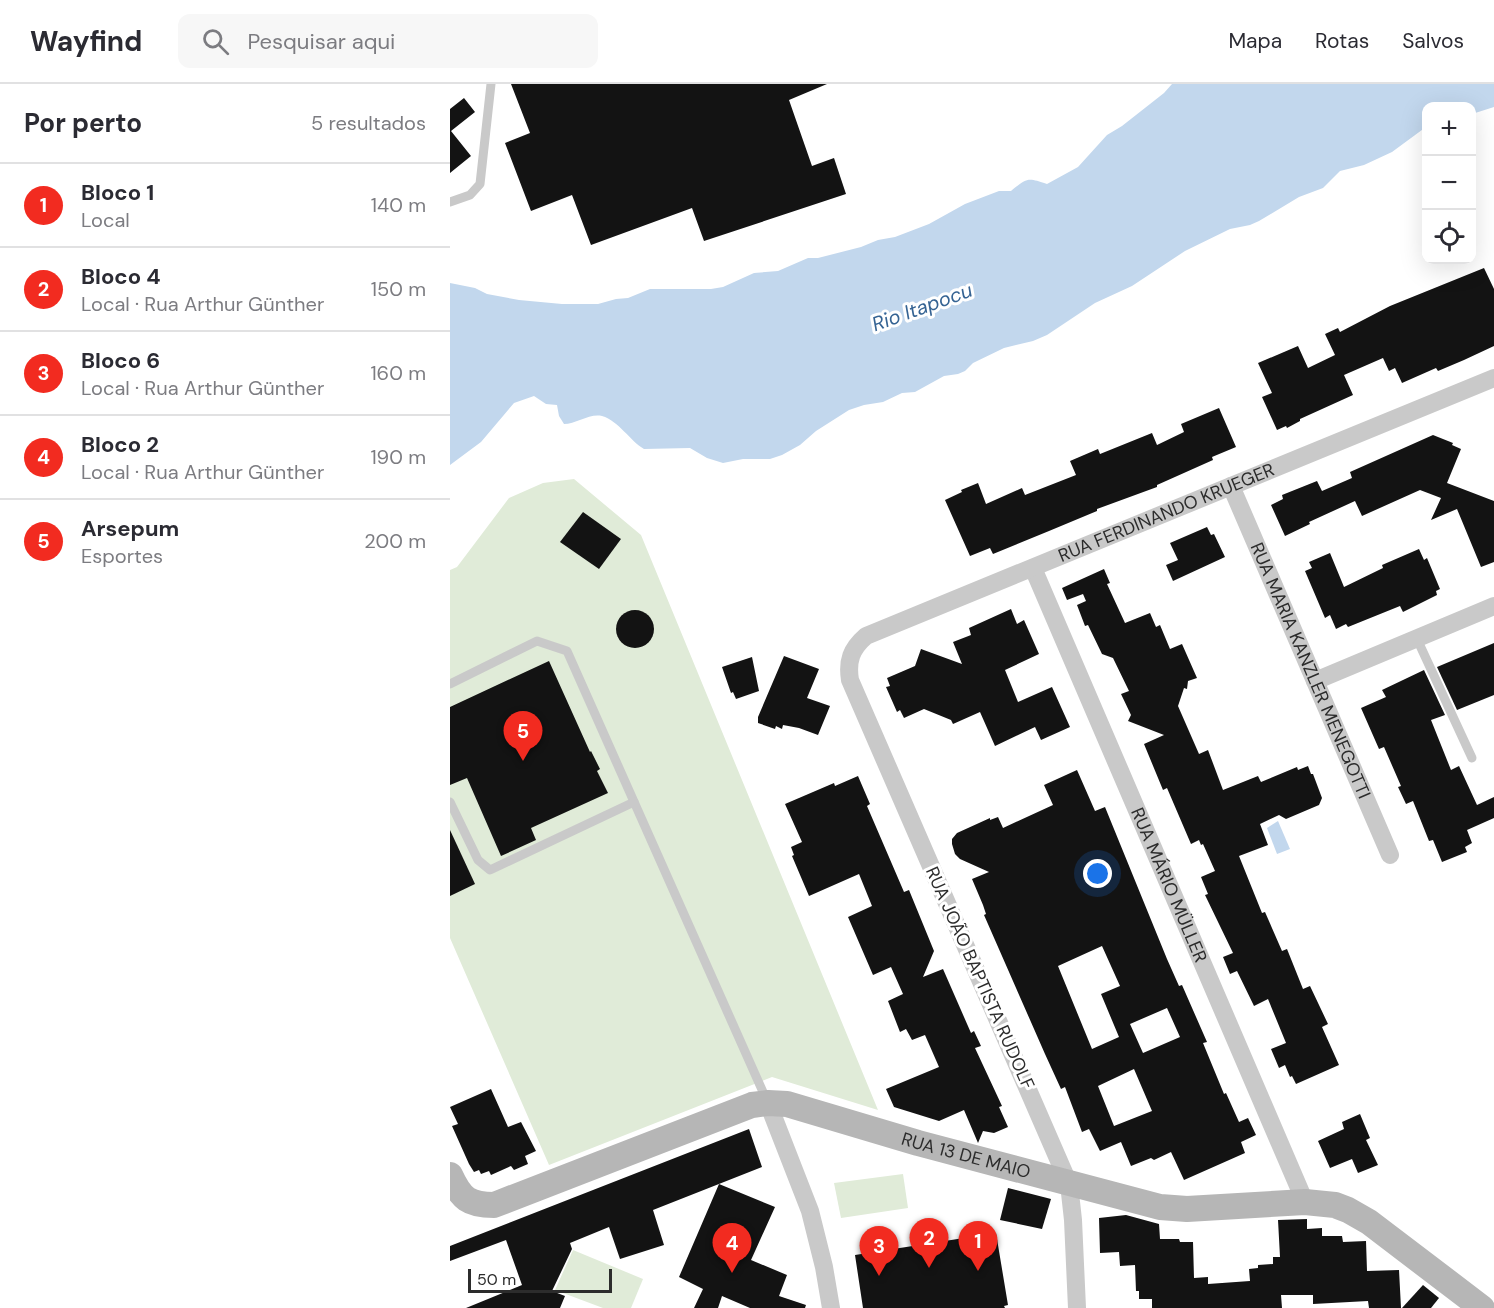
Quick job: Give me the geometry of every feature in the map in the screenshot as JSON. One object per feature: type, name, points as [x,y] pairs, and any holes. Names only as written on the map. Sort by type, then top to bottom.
[{"type":"main road","name":"RUA 13 DE MAIO","points":[[450,1175],[456,1189],[466,1200],[478,1205],[494,1205],[752,1105],[787,1104],[1139,1202],[1173,1208],[1305,1202],[1335,1205],[1359,1216],[1482,1308]]},
{"type":"street","name":"RUA FERDINANDO KRUEGER","points":[[849,657],[856,645],[866,636],[1494,378]]},
{"type":"street","name":"RUA MARIA KANZLER MENEGOTTI","points":[[1231,486],[1390,855]]},
{"type":"street","name":"RUA MÁRIO MÜLLER","points":[[1033,568],[1305,1202]]},
{"type":"street","points":[[1315,681],[1494,606]]},
{"type":"street","name":"RUA JOÃO BAPTISTA RUDOLF","points":[[849,657],[850,680],[1069,1184],[1077,1308]]},
{"type":"street","points":[[768,1103],[810,1210],[831,1308]]},
{"type":"lane","points":[[450,202],[470,195],[480,184],[491,84]]},
{"type":"lane","points":[[1417,639],[1472,758]]},
{"type":"lane","points":[[450,684],[537,641],[567,651],[768,1103]]},
{"type":"lane","points":[[450,802],[478,860],[490,870],[634,802]]},
{"type":"green space","points":[[574,479],[641,535],[878,1110],[772,1077],[549,1165],[450,938],[450,570],[457,567],[509,498],[543,483]]},
{"type":"green space","points":[[903,1174],[908,1208],[841,1218],[834,1183]]},
{"type":"green space","points":[[573,1250],[643,1279],[631,1308],[603,1308],[555,1290]]},
{"type":"water","name":"Rio Itapocu","points":[[1172,84],[1494,84],[1494,107],[1476,113],[1476,102],[1422,102],[1422,130],[1392,152],[1364,165],[1340,171],[1323,188],[1299,197],[1259,221],[1230,229],[1185,251],[1132,286],[1095,303],[1047,335],[1004,348],[973,363],[965,371],[944,376],[915,392],[902,393],[883,402],[849,410],[782,455],[770,459],[743,459],[723,463],[707,458],[690,448],[644,449],[614,422],[602,416],[597,415],[564,424],[559,416],[557,405],[546,404],[534,396],[514,403],[481,442],[450,465],[450,283],[475,288],[487,294],[519,300],[562,304],[598,304],[628,298],[650,289],[723,287],[754,273],[778,271],[808,258],[818,258],[895,237],[929,224],[965,204],[999,191],[1011,191],[1028,180],[1047,184],[1078,167],[1107,135],[1164,93]]},
{"type":"water","points":[[1278,821],[1290,849],[1277,854],[1267,828]]},
{"type":"building","points":[[511,84],[827,84],[789,100],[812,166],[834,158],[846,194],[704,241],[692,208],[591,245],[572,195],[531,211],[505,143],[530,133]]},
{"type":"building","points":[[464,98],[475,112],[451,131],[471,156],[450,173],[450,109]]},
{"type":"building","points":[[1484,268],[1494,289],[1494,346],[1438,371],[1436,368],[1402,383],[1395,368],[1389,371],[1383,358],[1344,375],[1353,395],[1300,419],[1287,428],[1286,426],[1277,430],[1262,397],[1272,393],[1258,363],[1298,346],[1308,368],[1335,355],[1325,334],[1338,328],[1340,332],[1390,306]]},
{"type":"building","points":[[1219,408],[1236,447],[1212,457],[1213,460],[1157,485],[1157,487],[1097,509],[1097,511],[993,554],[990,548],[970,556],[945,500],[962,492],[961,490],[978,483],[986,504],[1022,488],[1025,495],[1076,475],[1070,461],[1098,449],[1100,454],[1152,433],[1157,445],[1184,432],[1181,424]]},
{"type":"building","points":[[1433,435],[1461,449],[1447,483],[1494,501],[1494,562],[1481,567],[1457,509],[1431,520],[1441,498],[1420,490],[1362,516],[1355,501],[1285,536],[1271,505],[1283,499],[1282,495],[1317,481],[1322,491],[1352,478],[1350,472]]},
{"type":"building","points":[[583,512],[621,539],[599,569],[560,542]]},
{"type":"building","points":[[1207,527],[1211,535],[1214,534],[1225,557],[1173,581],[1166,565],[1178,560],[1170,543]]},
{"type":"building","points":[[1419,549],[1424,560],[1427,558],[1440,589],[1436,591],[1437,595],[1403,612],[1400,606],[1348,627],[1346,624],[1336,629],[1330,615],[1325,618],[1305,571],[1312,568],[1309,562],[1330,553],[1344,587],[1383,568],[1382,565]]},
{"type":"building","points":[[1104,569],[1110,583],[1107,584],[1125,623],[1150,613],[1156,627],[1160,625],[1170,649],[1182,644],[1197,678],[1188,681],[1187,689],[1184,688],[1178,706],[1199,754],[1208,750],[1223,790],[1258,776],[1261,782],[1297,767],[1298,770],[1308,766],[1322,798],[1319,805],[1286,819],[1279,815],[1260,824],[1268,845],[1239,856],[1262,913],[1265,912],[1282,951],[1287,949],[1303,989],[1310,986],[1328,1024],[1322,1027],[1339,1065],[1296,1084],[1285,1065],[1279,1068],[1271,1049],[1286,1043],[1268,999],[1254,1006],[1237,971],[1230,974],[1223,957],[1233,953],[1205,895],[1208,894],[1201,877],[1215,871],[1203,844],[1201,845],[1199,840],[1191,844],[1167,788],[1163,790],[1144,744],[1164,735],[1128,721],[1131,715],[1121,694],[1129,691],[1113,658],[1102,654],[1088,625],[1085,626],[1077,605],[1086,601],[1083,594],[1067,600],[1062,588]]},
{"type":"building","points":[[1011,609],[1017,624],[1024,620],[1039,654],[1005,670],[1018,702],[1052,687],[1070,727],[1041,740],[1035,727],[995,746],[980,712],[953,724],[951,720],[924,709],[904,718],[900,710],[897,712],[886,687],[890,686],[887,678],[915,666],[921,649],[962,664],[953,642],[971,635],[969,628]]},
{"type":"building","points":[[635,610],[649,615],[654,629],[649,643],[635,648],[621,643],[616,629],[621,615]]},
{"type":"building","points":[[1494,643],[1494,695],[1457,710],[1437,667]]},
{"type":"building","points":[[784,656],[819,669],[807,698],[830,706],[818,735],[799,728],[783,725],[782,729],[776,726],[775,729],[758,723],[758,717]]},
{"type":"building","points":[[752,657],[759,691],[736,699],[733,692],[731,693],[722,667]]},
{"type":"building","points":[[549,661],[600,769],[597,771],[608,793],[531,828],[536,840],[501,856],[467,778],[450,785],[450,707]]},
{"type":"building","points":[[1424,670],[1445,715],[1431,720],[1451,770],[1459,766],[1477,805],[1494,797],[1494,818],[1467,830],[1472,843],[1465,847],[1467,852],[1442,862],[1433,840],[1429,841],[1413,801],[1406,804],[1398,787],[1401,786],[1384,747],[1379,749],[1361,708],[1386,697],[1382,690]]},
{"type":"building","points":[[1077,770],[1095,811],[1105,807],[1167,959],[1179,986],[1182,985],[1207,1042],[1203,1043],[1224,1094],[1226,1093],[1239,1122],[1248,1118],[1256,1135],[1241,1142],[1245,1153],[1184,1180],[1171,1152],[1154,1160],[1151,1158],[1131,1166],[1121,1142],[1100,1151],[1089,1129],[1082,1132],[1065,1087],[1061,1089],[984,915],[986,914],[983,905],[972,879],[989,872],[960,859],[955,854],[952,844],[952,839],[957,833],[990,818],[990,820],[998,817],[1003,828],[1053,805],[1044,785]],"holes":[[[1102,946],[1120,986],[1101,994],[1119,1037],[1092,1049],[1058,966]],[[1167,1008],[1180,1037],[1143,1053],[1130,1024]],[[1134,1069],[1152,1111],[1114,1126],[1098,1086]]]},
{"type":"building","points":[[858,776],[870,804],[867,806],[904,892],[909,890],[934,951],[923,977],[943,969],[971,1033],[974,1031],[981,1046],[975,1048],[1002,1106],[999,1107],[1008,1127],[994,1133],[983,1131],[978,1143],[964,1110],[939,1121],[894,1107],[886,1089],[939,1067],[925,1035],[912,1040],[906,1029],[900,1032],[888,1001],[903,994],[891,967],[873,975],[848,917],[872,906],[859,874],[809,896],[792,856],[794,855],[791,847],[802,842],[785,804],[834,783],[835,786]]},
{"type":"building","points":[[450,830],[475,884],[450,896]]},
{"type":"building","points":[[491,1089],[508,1127],[521,1122],[536,1151],[525,1156],[528,1164],[514,1170],[511,1166],[491,1175],[489,1171],[481,1174],[479,1170],[474,1172],[469,1164],[452,1126],[458,1124],[450,1107]]},
{"type":"building","points":[[1360,1114],[1370,1138],[1366,1140],[1378,1165],[1358,1173],[1352,1159],[1330,1168],[1318,1141],[1344,1129],[1342,1122]]},
{"type":"building","points":[[749,1129],[762,1167],[653,1210],[664,1245],[620,1259],[609,1227],[570,1243],[572,1249],[552,1291],[565,1296],[560,1308],[466,1308],[522,1285],[506,1240],[450,1261],[450,1246]]},
{"type":"building","points":[[719,1184],[775,1207],[751,1260],[787,1275],[779,1296],[806,1305],[805,1308],[750,1308],[722,1296],[718,1308],[694,1308],[703,1289],[679,1277]]},
{"type":"building","points":[[1008,1188],[1051,1199],[1042,1229],[1000,1220]]},
{"type":"building","points":[[1126,1215],[1159,1224],[1160,1239],[1193,1242],[1194,1278],[1208,1277],[1208,1284],[1250,1281],[1249,1269],[1258,1268],[1258,1265],[1273,1264],[1273,1257],[1280,1257],[1278,1220],[1307,1219],[1307,1229],[1322,1228],[1322,1236],[1342,1236],[1343,1242],[1366,1241],[1367,1271],[1399,1270],[1401,1308],[1369,1308],[1368,1301],[1313,1304],[1313,1295],[1281,1295],[1282,1308],[1152,1308],[1152,1299],[1139,1299],[1139,1291],[1136,1291],[1135,1265],[1120,1266],[1119,1252],[1100,1253],[1099,1218]]},
{"type":"building","points":[[996,1233],[1008,1305],[1004,1306],[1005,1308],[863,1308],[855,1255]]},
{"type":"building","points":[[1423,1285],[1439,1298],[1431,1308],[1402,1308]]},
{"type":"place","name":"Arsepum","points":[[523,761]]},
{"type":"place","name":"Bloco 4","points":[[929,1268]]},
{"type":"place","name":"Bloco 1","points":[[978,1271]]},
{"type":"place","name":"Bloco 2","points":[[732,1273]]},
{"type":"place","name":"Bloco 6","points":[[879,1276]]}]
